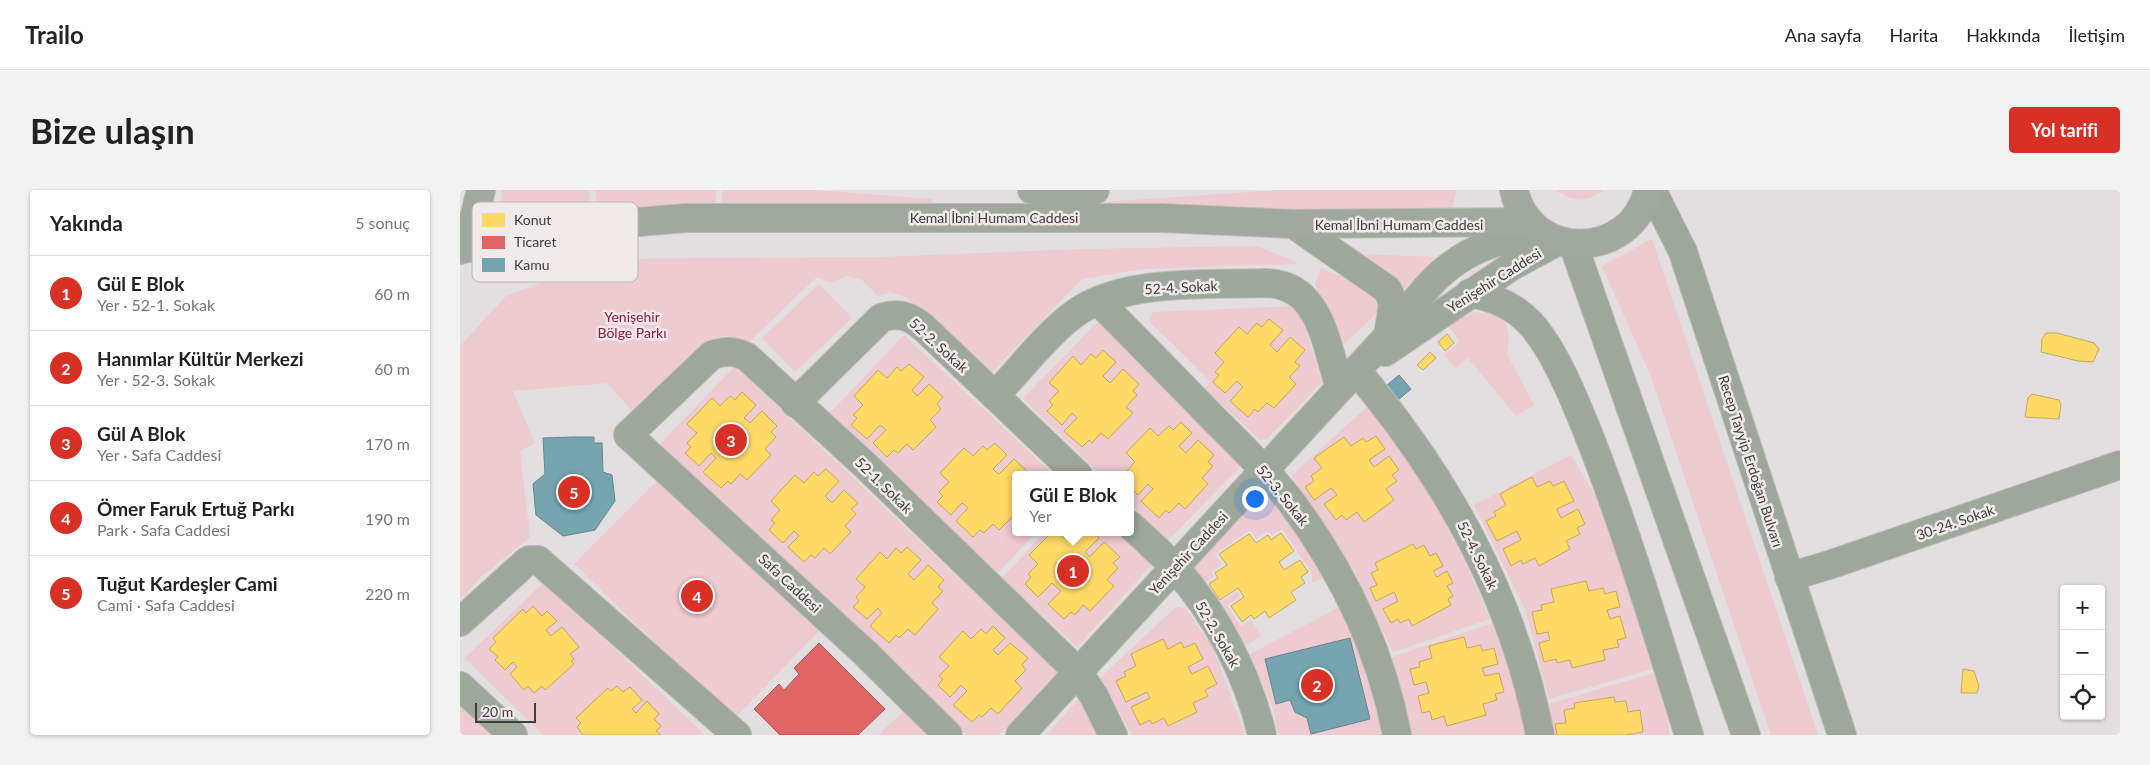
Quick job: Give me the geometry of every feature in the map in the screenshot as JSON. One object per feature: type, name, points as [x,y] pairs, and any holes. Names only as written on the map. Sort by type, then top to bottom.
[{"type":"main road","name":"Kemal İbni Humam Caddesi","points":[[1032,190],[1095,190]]},
{"type":"main road","points":[[1514,190],[1518,204],[1552,236]]},
{"type":"main road","name":"Kemal İbni Humam Caddesi","points":[[638,222],[686,218],[1162,218],[1552,236],[1602,241],[1622,230],[1638,214],[1650,190]]},
{"type":"main road","points":[[460,243],[472,224]]},
{"type":"street","name":"Recep Tayyip Erdoğan Bulvarı","points":[[1650,190],[1683,252],[1842,735]]},
{"type":"street","points":[[1293,224],[1388,290],[1393,304],[1388,336]]},
{"type":"street","name":"Yenişehir Caddesi","points":[[1348,379],[1470,293],[1512,266],[1552,236]]},
{"type":"street","name":"Yenişehir Caddesi","points":[[1020,735],[1388,336],[1427,287],[1459,257],[1495,243],[1552,236]]},
{"type":"street","points":[[1552,236],[1746,735]]},
{"type":"street","name":"52-4. Sokak","points":[[995,396],[1069,318],[1114,294],[1149,287],[1265,283],[1287,285],[1297,290],[1312,306],[1348,379],[1421,453],[1470,535],[1510,627],[1525,675],[1540,735]]},
{"type":"street","points":[[1470,293],[1485,296],[1511,307],[1531,324],[1546,345],[1574,399],[1616,504],[1689,735]]},
{"type":"street","name":"52-3. Sokak","points":[[1098,301],[1264,470],[1314,534],[1354,606],[1384,681],[1397,735]]},
{"type":"street","name":"52-2. Sokak","points":[[795,402],[881,318],[891,315],[908,316],[1074,471]]},
{"type":"street","name":"52-1. Sokak","points":[[628,435],[712,355],[724,351],[737,352],[747,357],[866,467],[1078,672],[1094,696],[1113,735]]},
{"type":"street","name":"Safa Caddesi","points":[[628,435],[864,652],[948,735]]},
{"type":"street","name":"30-24. Sokak","points":[[1789,577],[2120,465]]},
{"type":"street","name":"52-2. Sokak","points":[[1134,529],[1174,567],[1212,618],[1234,658],[1249,692],[1262,735]]},
{"type":"street","points":[[460,622],[525,563],[534,559],[549,569],[737,735]]},
{"type":"street","points":[[460,686],[513,735]]},
{"type":"green space","points":[[502,190],[589,190],[590,202],[501,202]]},
{"type":"green space","points":[[596,190],[717,190],[715,203],[638,207],[638,202],[597,202]]},
{"type":"green space","points":[[723,190],[814,190],[932,199],[931,206],[721,203]]},
{"type":"green space","points":[[1279,190],[1457,190],[1449,219],[1059,205]]},
{"type":"green space","points":[[1557,190],[1603,190],[1586,199],[1574,199]]},
{"type":"green space","points":[[1652,239],[1818,735],[1771,735],[1650,374],[1602,266]]},
{"type":"green space","name":"Yenişehir Bölge Parkı","points":[[1256,246],[1294,261],[1297,264],[1143,269],[1082,279],[989,375],[906,297],[890,292],[878,296],[862,280],[846,276],[830,283],[817,277],[748,343],[724,335],[703,347],[632,411],[607,383],[513,391],[535,443],[520,451],[530,537],[482,576],[460,600],[460,346],[506,296],[544,282],[638,282],[638,259],[883,257],[1083,249]]},
{"type":"green space","points":[[1358,254],[1435,257],[1403,290],[1385,270]]},
{"type":"green space","points":[[1321,268],[1376,290],[1381,310],[1335,352],[1315,284]]},
{"type":"green space","points":[[819,284],[852,318],[795,372],[762,338]]},
{"type":"green space","points":[[1298,306],[1322,382],[1267,439],[1260,440],[1205,389],[1210,381],[1149,321],[1153,312]]},
{"type":"green space","points":[[1472,312],[1491,314],[1506,323],[1509,339],[1507,354],[1534,405],[1516,416],[1468,358],[1455,368],[1444,354],[1460,342],[1448,325]]},
{"type":"green space","points":[[1100,320],[1244,463],[1167,541],[1134,507],[1134,471],[1097,471],[1023,398]]},
{"type":"green space","points":[[904,335],[1050,471],[1012,471],[1012,536],[1033,536],[998,573],[828,415]]},
{"type":"green space","points":[[735,366],[1058,672],[999,735],[966,735],[660,444]]},
{"type":"green space","points":[[1368,406],[1423,480],[1467,565],[1490,619],[1393,652],[1353,570],[1291,476]]},
{"type":"green space","points":[[1571,455],[1605,512],[1652,669],[1549,699],[1525,609],[1474,505]]},
{"type":"green space","points":[[660,478],[821,629],[734,719],[574,564]]},
{"type":"green space","points":[[1263,489],[1331,570],[1323,579],[1312,582],[1312,573],[1282,529],[1272,535],[1268,531],[1256,539],[1250,530],[1215,554],[1222,564],[1211,572],[1214,576],[1205,583],[1219,604],[1237,592],[1240,596],[1227,606],[1241,626],[1251,619],[1261,636],[1244,647],[1196,582],[1193,565]]},
{"type":"green space","points":[[1041,536],[1123,536],[1153,563],[1077,647],[1002,578]]},
{"type":"green space","points":[[544,582],[705,735],[543,735],[465,658]]},
{"type":"green space","points":[[1177,606],[1188,611],[1212,646],[1245,735],[1132,735],[1100,678]]},
{"type":"green space","points":[[1342,606],[1377,697],[1383,735],[1278,735],[1273,709],[1250,654]]},
{"type":"green space","points":[[1496,622],[1528,735],[1409,735],[1390,658]]},
{"type":"green space","points":[[1658,672],[1670,735],[1550,735],[1545,705]]},
{"type":"green space","points":[[1079,699],[1089,709],[1105,735],[1046,735]]},
{"type":"green space","points":[[460,702],[495,735],[460,735]]},
{"type":"green space","points":[[911,705],[940,735],[878,735]]},
{"type":"building: Konut","points":[[1269,319],[1283,330],[1270,345],[1277,352],[1290,337],[1305,350],[1295,362],[1300,366],[1289,377],[1296,384],[1274,408],[1267,403],[1258,412],[1255,409],[1248,417],[1230,401],[1243,387],[1237,381],[1225,393],[1213,382],[1219,375],[1215,372],[1224,362],[1215,353],[1239,327],[1247,334],[1257,323],[1262,327]]},
{"type":"building: Konut","points":[[2046,333],[2057,333],[2094,343],[2099,349],[2093,362],[2078,361],[2041,352],[2042,339]]},
{"type":"building: Konut","points":[[1447,334],[1454,343],[1445,351],[1438,342]]},
{"type":"building: Konut","points":[[1103,350],[1116,362],[1103,376],[1110,383],[1123,369],[1139,384],[1133,391],[1137,395],[1126,407],[1133,413],[1108,439],[1101,433],[1092,443],[1089,440],[1082,447],[1064,431],[1077,418],[1072,413],[1062,425],[1047,411],[1053,405],[1049,401],[1059,391],[1049,383],[1073,356],[1081,365],[1091,354],[1096,358]]},
{"type":"building: Konut","points":[[1430,352],[1436,358],[1423,370],[1417,365]]},
{"type":"building: Konut","points":[[909,364],[924,377],[912,390],[917,396],[929,384],[943,397],[937,404],[941,409],[930,420],[936,427],[913,450],[907,444],[898,453],[894,450],[887,457],[873,443],[886,430],[880,425],[867,439],[851,425],[857,418],[853,415],[863,405],[854,396],[878,370],[887,378],[897,367],[901,371]]},
{"type":"building: Konut","points":[[742,392],[756,405],[744,418],[750,423],[762,411],[777,426],[771,432],[776,437],[765,449],[771,455],[747,480],[740,474],[731,484],[728,481],[721,488],[703,472],[716,458],[711,453],[699,466],[685,453],[691,447],[687,443],[697,433],[687,424],[712,398],[720,406],[730,396],[735,400]]},
{"type":"building: Konut","points":[[2032,394],[2059,400],[2061,405],[2059,419],[2025,417],[2028,398]]},
{"type":"building: Konut","points":[[1181,422],[1192,433],[1179,446],[1186,453],[1198,440],[1214,455],[1208,462],[1213,466],[1202,478],[1208,484],[1185,509],[1179,503],[1169,513],[1166,510],[1159,518],[1141,501],[1153,489],[1148,484],[1138,495],[1134,492],[1134,471],[1127,471],[1135,462],[1126,453],[1150,428],[1158,436],[1169,426],[1173,430]]},
{"type":"building: Konut","points":[[1376,436],[1385,449],[1369,460],[1374,467],[1389,456],[1399,470],[1392,475],[1397,481],[1386,489],[1394,500],[1364,522],[1357,512],[1346,520],[1342,515],[1336,520],[1324,504],[1337,495],[1331,488],[1314,500],[1305,487],[1314,481],[1311,476],[1322,468],[1314,458],[1344,437],[1351,446],[1363,438],[1366,442]]},
{"type":"building: Konut","points":[[995,443],[1007,455],[993,469],[999,474],[1014,459],[1027,471],[1012,471],[1012,517],[999,530],[993,524],[984,533],[980,530],[973,537],[956,521],[968,508],[965,505],[962,503],[951,515],[937,502],[943,496],[939,492],[949,482],[940,473],[964,448],[973,456],[983,446],[987,450]]},
{"type":"building: Konut","points":[[826,469],[839,481],[825,496],[832,503],[844,490],[858,503],[851,509],[856,514],[845,526],[851,532],[830,554],[824,548],[815,558],[811,555],[804,562],[788,547],[799,536],[794,531],[783,543],[769,530],[775,523],[771,520],[780,510],[771,501],[795,475],[804,483],[814,472],[818,476]]},
{"type":"building: Konut","points":[[1532,477],[1537,487],[1550,481],[1553,486],[1564,481],[1574,501],[1557,509],[1559,514],[1561,518],[1578,509],[1585,524],[1577,528],[1580,534],[1566,541],[1570,549],[1539,566],[1535,558],[1523,564],[1521,560],[1511,566],[1503,549],[1521,540],[1517,531],[1497,541],[1486,521],[1496,516],[1494,512],[1506,505],[1500,494]]},
{"type":"building: Konut","points":[[1281,533],[1294,551],[1279,562],[1284,570],[1300,560],[1308,572],[1301,577],[1305,583],[1291,592],[1296,600],[1269,618],[1265,611],[1254,619],[1251,615],[1242,622],[1231,606],[1244,597],[1238,588],[1220,600],[1209,584],[1218,578],[1215,573],[1227,565],[1219,554],[1249,534],[1256,543],[1268,535],[1271,540]]},
{"type":"building: Konut","points":[[1048,536],[1062,536],[1064,538],[1066,536],[1097,536],[1099,538],[1085,552],[1090,557],[1104,542],[1120,557],[1113,563],[1118,568],[1107,580],[1114,586],[1090,611],[1083,605],[1075,615],[1071,612],[1064,619],[1048,604],[1061,591],[1052,583],[1038,597],[1025,584],[1031,577],[1028,574],[1038,564],[1029,555]]},
{"type":"building: Konut","points":[[1413,544],[1416,549],[1424,545],[1430,556],[1436,553],[1443,566],[1433,571],[1437,577],[1447,571],[1453,583],[1447,586],[1453,596],[1448,599],[1451,605],[1412,626],[1409,619],[1400,623],[1398,619],[1391,623],[1383,609],[1398,601],[1394,592],[1376,601],[1370,588],[1377,585],[1371,573],[1378,570],[1375,563]]},
{"type":"building: Konut","points":[[907,547],[921,560],[908,574],[914,580],[928,565],[944,580],[938,587],[943,591],[932,603],[938,609],[915,635],[908,629],[899,638],[896,635],[889,643],[870,626],[882,613],[878,608],[867,619],[853,607],[859,601],[856,597],[865,587],[856,579],[880,552],[887,559],[896,548],[901,553]]},
{"type":"building: Konut","points":[[1586,581],[1589,591],[1603,588],[1605,594],[1616,591],[1620,607],[1607,610],[1610,619],[1620,616],[1626,638],[1617,640],[1619,647],[1603,650],[1605,660],[1572,668],[1570,660],[1557,663],[1556,659],[1544,662],[1539,643],[1550,640],[1548,632],[1537,634],[1532,612],[1542,610],[1541,605],[1554,602],[1551,589]]},
{"type":"building: Konut","points":[[533,606],[542,616],[547,611],[557,621],[546,630],[551,636],[562,627],[579,647],[570,654],[574,659],[571,661],[574,664],[545,690],[542,686],[534,693],[528,686],[524,690],[510,674],[517,667],[513,662],[505,670],[495,660],[498,657],[489,649],[496,642],[493,638],[523,609],[526,613]]},
{"type":"building: Konut","points":[[993,626],[1005,638],[993,650],[998,655],[1010,643],[1028,658],[1022,665],[1026,670],[1015,681],[1022,688],[998,714],[991,708],[982,717],[979,715],[972,722],[953,705],[967,691],[961,685],[950,697],[938,685],[943,679],[939,676],[949,666],[939,657],[963,631],[971,639],[981,629],[986,634]]},
{"type":"building: Konut","points":[[1464,637],[1467,648],[1481,645],[1482,651],[1494,648],[1498,664],[1482,668],[1485,676],[1499,673],[1504,692],[1495,694],[1497,700],[1483,704],[1486,715],[1447,726],[1444,716],[1432,720],[1430,711],[1422,713],[1418,696],[1429,693],[1426,682],[1414,685],[1410,669],[1420,667],[1419,662],[1432,658],[1429,646]]},
{"type":"building: Konut","points":[[1163,639],[1168,649],[1181,642],[1184,648],[1195,643],[1203,659],[1188,667],[1192,674],[1208,666],[1217,684],[1205,690],[1208,696],[1193,703],[1197,712],[1168,726],[1164,718],[1152,724],[1150,720],[1140,725],[1131,707],[1150,698],[1147,692],[1126,702],[1116,681],[1126,676],[1124,672],[1136,666],[1131,654]]},
{"type":"building: Konut","points":[[1963,669],[1974,671],[1979,686],[1977,693],[1961,693]]},
{"type":"building: Konut","points":[[617,686],[623,692],[630,687],[642,700],[632,709],[636,713],[647,701],[659,714],[654,719],[661,726],[656,731],[661,735],[583,735],[577,727],[581,723],[576,718],[608,688],[611,691]]},
{"type":"building: Konut","points":[[1614,697],[1615,702],[1626,701],[1628,712],[1640,710],[1643,732],[1625,735],[1557,735],[1555,724],[1566,723],[1564,710],[1575,708],[1574,703]]},
{"type":"building: Ticaret","points":[[819,643],[885,709],[858,735],[780,735],[754,709],[779,684],[784,690],[799,674],[794,668]]},
{"type":"building: Kamu","points":[[1399,375],[1411,389],[1398,400],[1386,386]]},
{"type":"building: Kamu","points":[[594,437],[594,443],[602,443],[603,472],[612,475],[615,501],[595,530],[563,536],[536,515],[533,484],[545,474],[543,438]]},
{"type":"building: Kamu","points":[[1350,638],[1370,719],[1311,734],[1307,718],[1295,712],[1290,700],[1276,704],[1265,659]]},
{"type":"place","name":"Gül A Blok","points":[[731,440]]},
{"type":"place","name":"Tuğut Kardeşler Cami","points":[[574,492]]},
{"type":"place","name":"Gül E Blok","points":[[1073,571]]},
{"type":"place","name":"Ömer Faruk Ertuğ Parkı","points":[[697,596]]},
{"type":"place","name":"Hanımlar Kültür Merkezi","points":[[1317,685]]}]
